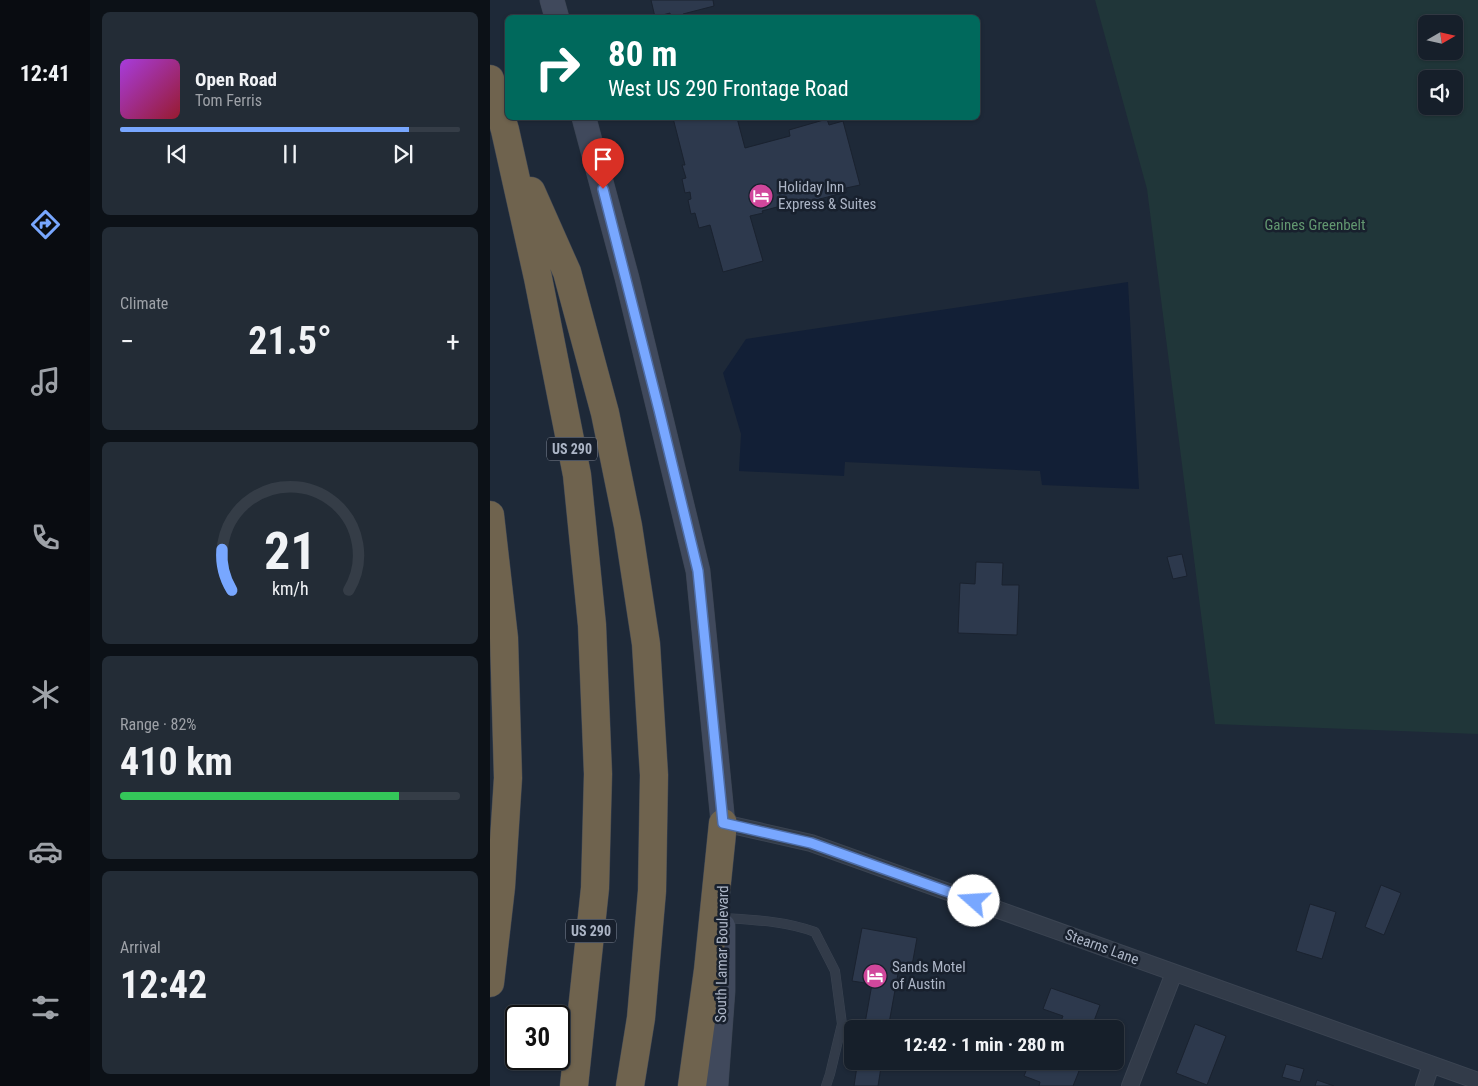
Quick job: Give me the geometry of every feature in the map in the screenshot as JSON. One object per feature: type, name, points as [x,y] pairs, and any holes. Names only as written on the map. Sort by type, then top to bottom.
[{"type":"highway","name":"US 290","points":[[490,79],[505,130],[538,278],[577,476],[592,625],[598,774],[595,888],[574,1086]]},
{"type":"highway","points":[[505,130],[566,272],[582,329],[605,413],[628,526],[646,644],[654,775],[652,891],[641,1018],[630,1086]]},
{"type":"highway","points":[[490,515],[504,638],[508,778],[501,887],[490,983]]},
{"type":"highway","points":[[692,1086],[708,970],[723,823]]},
{"type":"main road","points":[[552,0],[556,15]]},
{"type":"main road","name":"South Lamar Boulevard","points":[[585,120],[629,287],[698,571],[723,823],[723,991],[716,1086]]},
{"type":"street","name":"Stearns Lane","points":[[723,823],[811,843],[1478,1081]]},
{"type":"street","points":[[1130,1086],[1174,973]]},
{"type":"street","points":[[1424,1086],[1431,1064]]},
{"type":"lane","points":[[723,918],[762,920],[815,932],[835,971],[842,1024],[826,1086]]},
{"type":"green space","name":"Gaines Greenbelt","points":[[1095,0],[1478,0],[1478,734],[1215,724],[1147,189]]},
{"type":"water","points":[[1128,282],[1139,489],[1042,485],[1040,471],[845,462],[844,476],[739,471],[741,434],[723,373],[746,339]]},
{"type":"building","points":[[651,0],[713,0],[714,6],[683,15],[670,15],[670,13],[655,15]]},
{"type":"building","name":"Holiday Inn Express & Suites","points":[[674,120],[738,120],[745,148],[790,136],[789,130],[824,120],[827,120],[829,125],[843,121],[860,185],[846,188],[847,192],[808,202],[807,199],[750,216],[763,261],[723,272],[710,225],[699,228],[695,213],[691,214],[688,200],[691,199],[690,192],[685,193],[682,179],[686,178],[682,165],[685,165]]},
{"type":"building","points":[[1182,554],[1187,576],[1173,579],[1167,557]]},
{"type":"building","points":[[976,562],[1003,563],[1002,585],[1019,585],[1017,635],[958,633],[960,583],[975,584]]},
{"type":"building","points":[[1381,885],[1401,893],[1384,935],[1365,927]]},
{"type":"building","points":[[1310,904],[1336,912],[1322,959],[1296,951]]},
{"type":"building","name":"Sands Motel of Austin","points":[[862,928],[917,938],[911,971],[899,968],[890,1020],[866,1020],[872,984],[852,981]]},
{"type":"building","points":[[1051,988],[1100,1005],[1094,1020],[1061,1020],[1063,1016],[1043,1009]]},
{"type":"building","points":[[1195,1024],[1226,1036],[1207,1085],[1176,1073]]},
{"type":"building","points":[[1286,1064],[1304,1069],[1300,1082],[1282,1077]]},
{"type":"building","points":[[856,1070],[881,1070],[878,1086],[854,1086]]},
{"type":"building","points":[[1026,1070],[1079,1071],[1073,1086],[1039,1086],[1040,1082],[1024,1076]]},
{"type":"building","points":[[1317,1080],[1334,1086],[1315,1086]]},
{"type":"place","name":"Holiday Inn Express & Suites","points":[[761,196]]},
{"type":"place","name":"Sands Motel of Austin","points":[[875,976]]},
{"type":"route","points":[[603,189],[627,278],[698,571],[723,823],[811,843],[974,901]]}]
